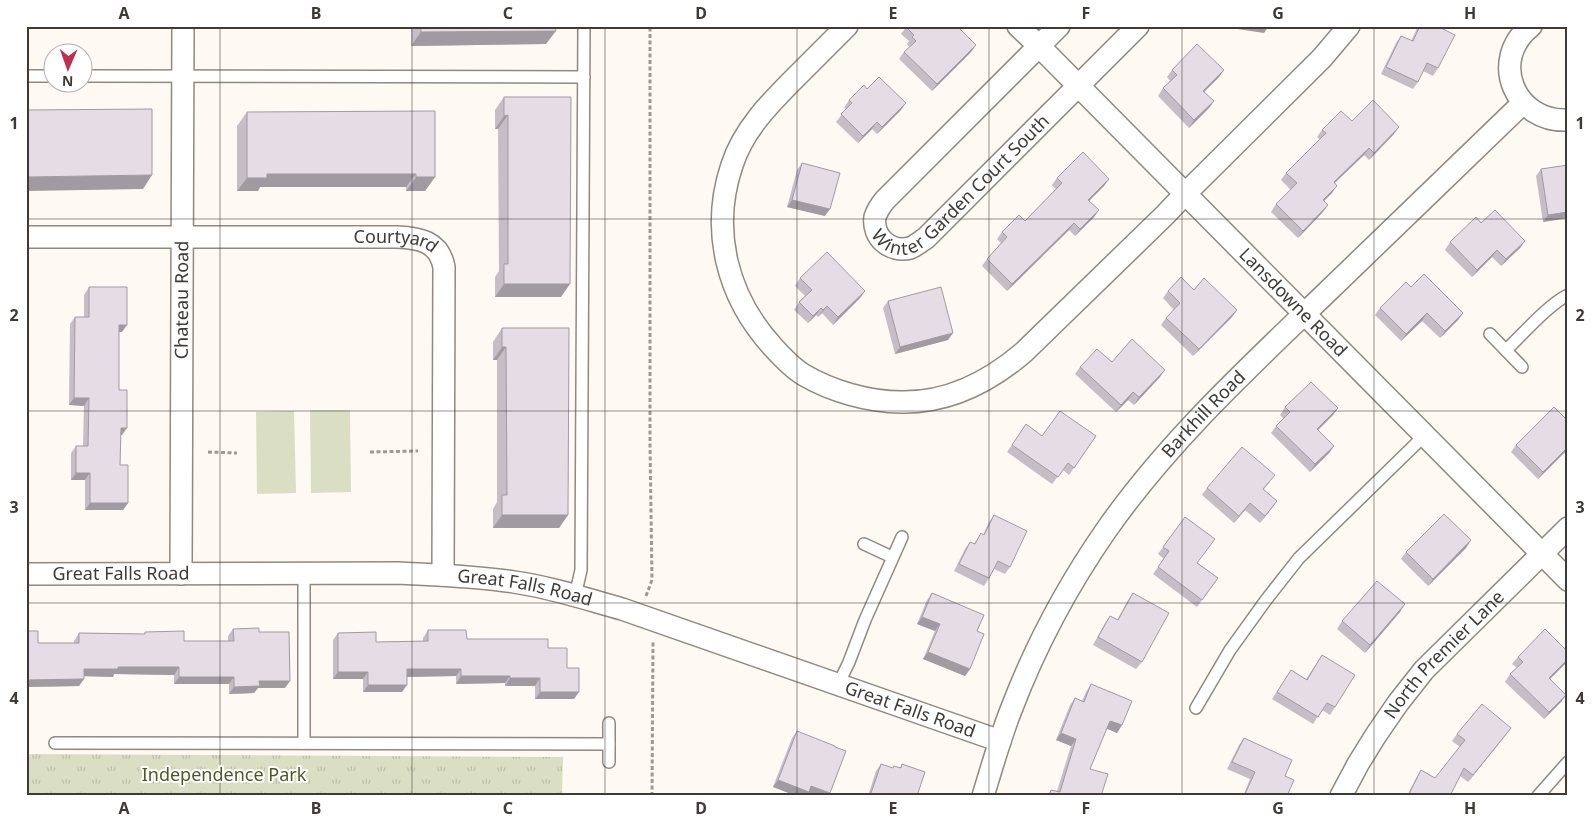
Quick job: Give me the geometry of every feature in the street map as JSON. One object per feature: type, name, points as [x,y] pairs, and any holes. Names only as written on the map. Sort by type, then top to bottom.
[{"type":"street","name":"Chateau Road","points":[[181,574],[183,26]]},
{"type":"street","points":[[847,26],[758,117],[742,143],[732,164],[726,191],[722,214],[723,241],[727,264],[746,312],[762,335],[782,357],[803,375],[853,396],[878,401],[902,402],[942,397],[969,389],[1006,368],[1165,215],[1322,58],[1349,26]]},
{"type":"street","name":"Lansdowne Road","points":[[1018,26],[1568,580]]},
{"type":"street","name":"Winter Garden Court South","points":[[1059,26],[884,200],[878,208],[875,224],[876,232],[884,243],[891,247],[909,248],[926,238],[1138,26]]},
{"type":"street","points":[[1530,26],[1517,41],[1510,58],[1509,72],[1512,85],[1523,103],[1534,112],[1556,120],[1568,120]]},
{"type":"street","name":"Barkhill Road","points":[[983,796],[1011,710],[1048,628],[1074,581],[1132,495],[1231,386],[1523,103]]},
{"type":"street","name":"Courtyard","points":[[26,237],[410,238],[419,239],[430,245],[443,261],[444,275],[443,574]]},
{"type":"street","name":"North Premier Lane","points":[[1341,796],[1376,735],[1424,670],[1568,528]]},
{"type":"street","name":"Great Falls Road","points":[[26,574],[398,573],[443,574],[515,582],[575,596],[647,618],[1000,741]]},
{"type":"lane","points":[[575,596],[581,570],[584,26]]},
{"type":"lane","points":[[26,76],[42,76]]},
{"type":"lane","points":[[92,76],[584,77]]},
{"type":"lane","points":[[1506,350],[1549,309],[1568,295]]},
{"type":"lane","points":[[1490,334],[1522,367]]},
{"type":"lane","points":[[1196,708],[1230,650],[1266,600],[1300,558],[1425,436]]},
{"type":"lane","points":[[838,685],[902,537]]},
{"type":"lane","points":[[864,544],[892,558]]},
{"type":"lane","points":[[304,574],[304,743]]},
{"type":"lane","points":[[609,723],[609,762]]},
{"type":"lane","points":[[55,743],[609,744]]},
{"type":"lane","points":[[1540,795],[1568,762]]},
{"type":"path","points":[[650,26],[650,444],[652,580],[645,603],[647,618],[653,636],[652,796]]},
{"type":"path","points":[[370,452],[418,451]]},
{"type":"path","points":[[208,452],[238,453]]},
{"type":"green space","points":[[310,410],[350,410],[351,492],[311,493]]},
{"type":"green space","points":[[294,411],[296,493],[257,494],[256,412]]},
{"type":"green space","name":"Independence Park","points":[[26,754],[563,757],[562,796],[26,796]]},
{"type":"building","points":[[421,26],[555,26],[556,31],[421,32]]},
{"type":"building","points":[[907,26],[957,26],[976,45],[937,84],[904,52],[916,41]]},
{"type":"building","points":[[1420,26],[1437,26],[1455,35],[1438,68],[1427,63],[1418,82],[1386,67],[1401,36],[1413,41]]},
{"type":"building","points":[[1197,44],[1224,70],[1203,91],[1214,101],[1194,120],[1163,88],[1177,75],[1172,70]]},
{"type":"building","points":[[879,77],[906,103],[882,127],[877,122],[863,136],[841,114],[852,103],[849,100],[864,85],[867,89]]},
{"type":"building","points":[[504,97],[571,97],[570,284],[504,284],[504,264],[508,264],[508,115],[504,116]]},
{"type":"building","points":[[1373,100],[1399,127],[1374,153],[1369,148],[1334,182],[1337,186],[1323,200],[1328,205],[1303,231],[1276,204],[1297,183],[1286,173],[1326,133],[1322,130],[1341,111],[1352,121]]},
{"type":"building","points":[[152,109],[152,175],[26,177],[26,110]]},
{"type":"building","points":[[435,111],[435,177],[416,177],[416,174],[267,174],[267,178],[247,178],[247,112]]},
{"type":"building","points":[[1083,152],[1109,179],[1088,200],[1099,210],[1080,229],[1074,223],[1012,284],[987,259],[1007,237],[1002,232],[1019,215],[1025,221],[1062,183],[1057,178]]},
{"type":"building","points":[[802,163],[840,173],[830,209],[792,200]]},
{"type":"building","points":[[1568,165],[1568,212],[1548,215],[1541,169]]},
{"type":"building","points":[[1495,210],[1525,241],[1506,259],[1497,250],[1477,270],[1450,242],[1476,217],[1481,223]]},
{"type":"building","points":[[827,252],[865,291],[838,317],[827,306],[823,310],[821,308],[813,316],[799,302],[812,290],[800,278]]},
{"type":"building","points":[[1424,274],[1463,313],[1445,331],[1427,313],[1406,334],[1380,308],[1406,282],[1411,287]]},
{"type":"building","points":[[1181,277],[1194,290],[1204,278],[1237,310],[1199,349],[1166,318],[1180,303],[1168,291]]},
{"type":"building","points":[[89,287],[127,287],[127,325],[119,325],[119,390],[127,390],[127,428],[121,428],[120,465],[128,465],[128,503],[90,503],[90,473],[76,473],[76,446],[88,446],[89,398],[74,398],[75,317],[89,317]]},
{"type":"building","points":[[941,287],[953,333],[900,347],[888,301]]},
{"type":"building","points":[[502,328],[569,328],[568,515],[502,515],[502,495],[507,495],[506,347],[502,347]]},
{"type":"building","points":[[1132,339],[1165,370],[1139,397],[1133,392],[1121,405],[1080,367],[1097,349],[1112,362]]},
{"type":"building","points":[[1311,382],[1338,408],[1317,429],[1334,446],[1315,464],[1276,426],[1290,412],[1285,407]]},
{"type":"building","points":[[1554,407],[1568,421],[1568,447],[1543,472],[1516,445]]},
{"type":"building","points":[[1060,411],[1096,436],[1074,468],[1068,463],[1058,477],[1012,445],[1026,424],[1042,436]]},
{"type":"building","points":[[1242,447],[1275,475],[1263,489],[1277,501],[1265,516],[1250,503],[1239,516],[1207,488]]},
{"type":"building","points":[[1444,514],[1471,540],[1433,579],[1406,552]]},
{"type":"building","points":[[994,515],[1027,531],[1010,567],[998,561],[989,578],[959,564],[970,542],[975,544],[981,533],[984,535]]},
{"type":"building","points":[[1185,517],[1215,539],[1197,563],[1218,578],[1202,600],[1158,567],[1169,551],[1163,547]]},
{"type":"building","points":[[1377,581],[1405,604],[1370,645],[1342,621]]},
{"type":"building","points":[[932,593],[984,615],[977,631],[984,634],[970,669],[928,652],[940,624],[922,617]]},
{"type":"building","points":[[1133,593],[1169,613],[1142,662],[1098,637],[1110,616],[1118,620]]},
{"type":"building","points":[[259,628],[259,632],[289,632],[290,681],[259,681],[260,686],[234,687],[234,677],[179,677],[179,667],[84,669],[84,679],[26,680],[26,631],[38,631],[38,643],[79,643],[79,633],[145,634],[145,632],[184,631],[184,641],[234,641],[233,629]]},
{"type":"building","points":[[1545,629],[1568,652],[1568,659],[1549,678],[1566,695],[1549,712],[1510,674],[1523,662],[1518,657]]},
{"type":"building","points":[[428,630],[466,630],[467,639],[548,639],[548,648],[567,648],[567,668],[579,668],[579,692],[540,692],[540,678],[461,676],[461,669],[407,669],[407,685],[368,685],[368,672],[338,672],[338,633],[376,632],[376,642],[428,641]]},
{"type":"building","points":[[1322,655],[1355,675],[1335,707],[1327,703],[1318,717],[1277,692],[1291,670],[1307,680]]},
{"type":"building","points":[[1091,684],[1132,701],[1122,725],[1110,721],[1090,769],[1108,774],[1101,796],[1049,796],[1051,790],[1060,792],[1076,739],[1061,733],[1075,698],[1084,702]]},
{"type":"building","points":[[1482,704],[1511,728],[1473,775],[1464,768],[1450,796],[1408,796],[1421,770],[1435,778],[1465,740],[1457,734]]},
{"type":"building","points":[[797,731],[846,751],[830,793],[811,786],[809,792],[778,780]]},
{"type":"building","points":[[1244,738],[1292,760],[1285,776],[1294,780],[1287,796],[1244,796],[1255,772],[1232,762]]},
{"type":"building","points":[[881,764],[893,768],[894,766],[901,768],[902,764],[925,772],[917,796],[870,796]]}]
